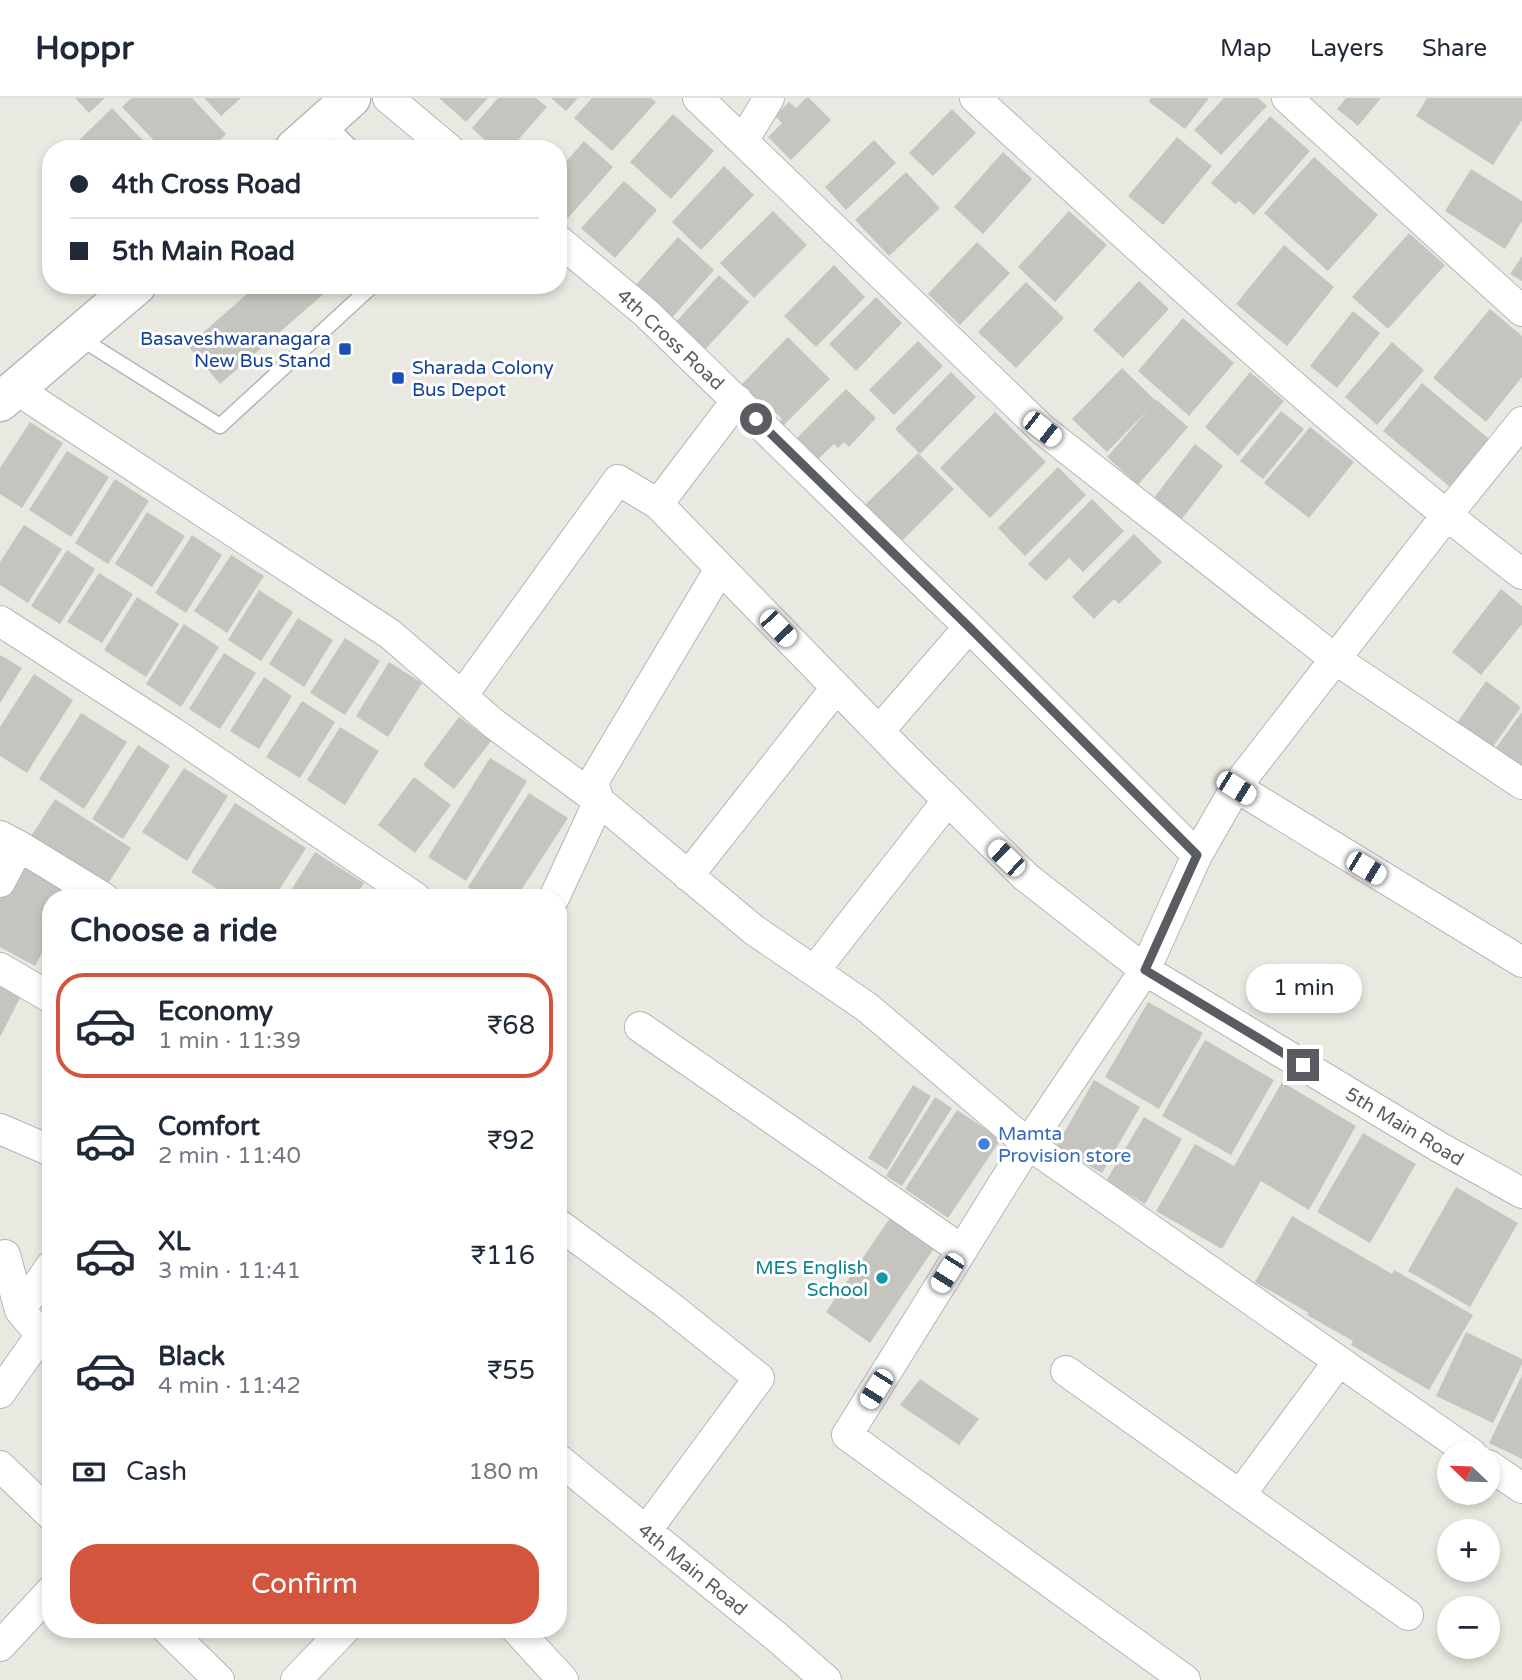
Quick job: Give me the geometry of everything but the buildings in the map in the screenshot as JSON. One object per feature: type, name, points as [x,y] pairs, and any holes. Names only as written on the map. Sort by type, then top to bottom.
[{"type":"street","points":[[388,98],[438,140]]},
{"type":"street","points":[[698,98],[1042,429],[1335,659],[1522,785]]},
{"type":"street","points":[[743,141],[769,98]]},
{"type":"street","points":[[975,98],[1315,406],[1446,516],[1522,574]]},
{"type":"street","points":[[1287,98],[1522,311]]},
{"type":"street","points":[[304,140],[338,110]]},
{"type":"street","name":"4th Cross Road","points":[[567,247],[645,312],[737,400],[1197,855]]},
{"type":"street","points":[[126,294],[8,396],[390,634],[493,723],[599,801],[754,930],[868,1008],[1028,1144],[1455,1442]]},
{"type":"street","points":[[658,504],[737,400]]},
{"type":"street","points":[[1185,1680],[848,1435],[1028,1144],[1145,970],[1197,855],[1236,788],[1522,422]]},
{"type":"street","name":"5th Main Road","points":[[462,696],[618,480],[658,504],[878,731],[1026,877],[1145,970],[1439,1147],[1522,1193]]},
{"type":"street","points":[[558,889],[599,801],[593,782],[720,569]]},
{"type":"street","points":[[0,621],[172,732],[403,889]]},
{"type":"street","points":[[878,731],[969,627]]},
{"type":"street","points":[[688,876],[836,688]]},
{"type":"street","points":[[1236,788],[1522,962]]},
{"type":"street","points":[[814,971],[948,800]]},
{"type":"street","points":[[0,881],[10,841],[87,889]]},
{"type":"street","points":[[0,968],[42,986]]},
{"type":"street","points":[[640,1027],[962,1250]]},
{"type":"street","points":[[0,1129],[42,1147]]},
{"type":"street","points":[[567,1231],[664,1302],[759,1378],[646,1531]]},
{"type":"street","points":[[5,1255],[20,1310],[42,1335]]},
{"type":"street","points":[[20,1310],[42,1279]]},
{"type":"street","points":[[0,1393],[42,1345]]},
{"type":"street","points":[[1240,1495],[1339,1361]]},
{"type":"street","points":[[1066,1371],[1408,1615]]},
{"type":"street","points":[[0,1465],[42,1506]]},
{"type":"street","name":"4th Main Road","points":[[567,1466],[826,1680]]},
{"type":"street","points":[[1500,1473],[1522,1488]]},
{"type":"street","points":[[0,1646],[42,1601]]},
{"type":"street","points":[[176,1638],[219,1680]]},
{"type":"street","points":[[296,1680],[336,1638]]},
{"type":"street","points":[[524,1638],[563,1680]]},
{"type":"lane","points":[[338,110],[350,140]]},
{"type":"lane","points":[[78,336],[220,426],[363,294]]},
{"type":"place","name":"Basaveshwaranagara New Bus Stand","points":[[345,349]]},
{"type":"place","name":"Sharada Colony Bus Depot","points":[[398,378]]},
{"type":"place","name":"Mamta Provision store","points":[[984,1144]]},
{"type":"place","name":"MES English School","points":[[882,1278]]},
{"type":"route","points":[[756,419],[1197,855],[1145,970],[1303,1065]]}]
